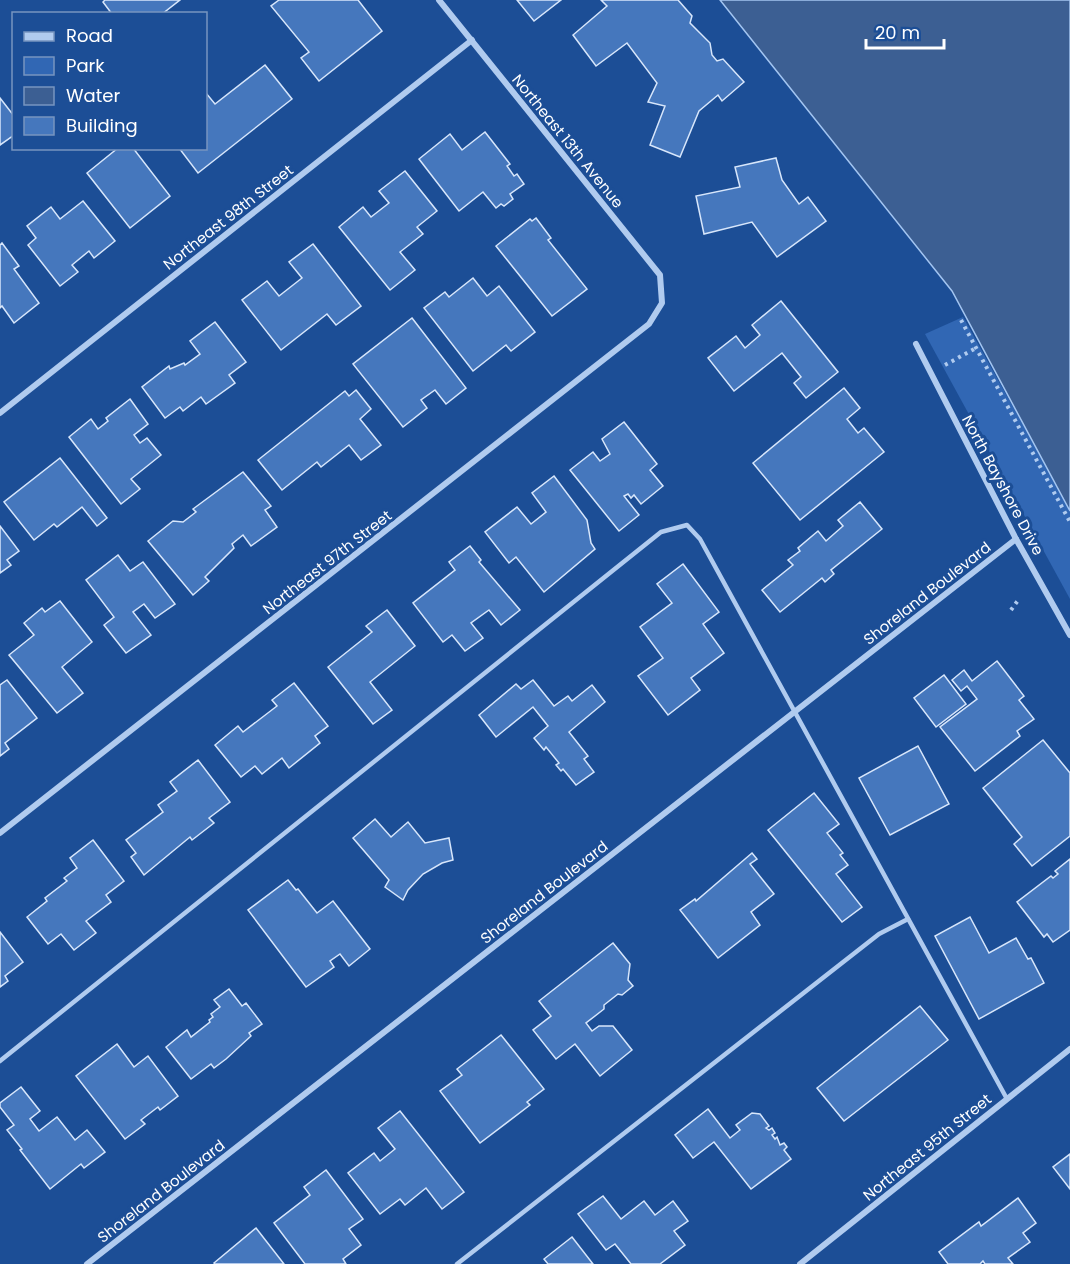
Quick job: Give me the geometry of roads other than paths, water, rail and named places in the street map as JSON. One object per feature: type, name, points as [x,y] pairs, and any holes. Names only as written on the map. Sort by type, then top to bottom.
[{"type":"street","name":"Northeast 13th Avenue","points":[[439,0],[660,275],[662,303]]},
{"type":"street","name":"Northeast 98th Street","points":[[0,413],[472,40]]},
{"type":"street","name":"Northeast 97th Street","points":[[0,834],[649,324],[662,303]]},
{"type":"street","name":"North Bayshore Drive","points":[[916,344],[1016,539],[1070,635]]},
{"type":"street","name":"Shoreland Boulevard","points":[[87,1264],[1016,539]]},
{"type":"street","name":"Northeast 95th Street","points":[[800,1264],[1070,1049]]},
{"type":"lane","points":[[0,1061],[661,532],[687,525],[700,540],[1007,1099]]},
{"type":"lane","points":[[457,1264],[879,934],[908,919]]},
{"type":"water","points":[[720,0],[1070,0],[1070,511],[952,291]]}]
